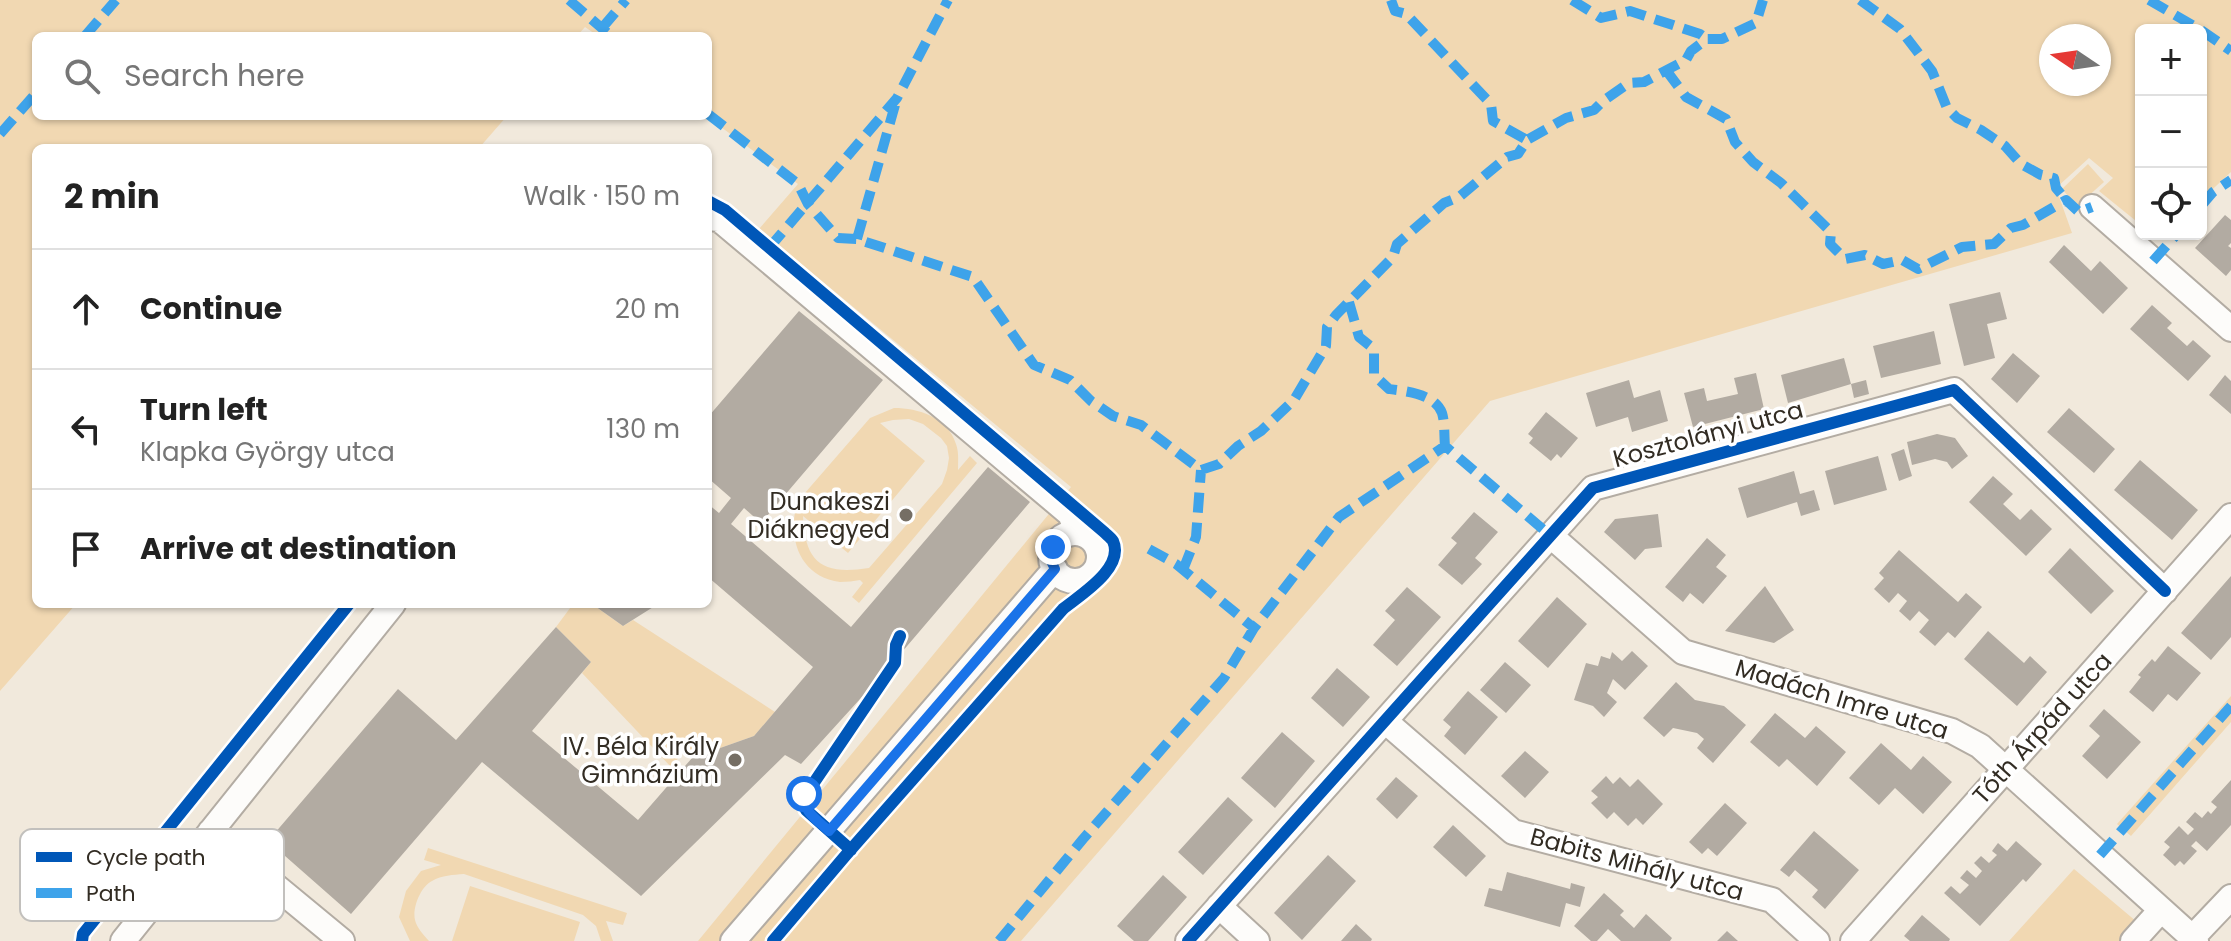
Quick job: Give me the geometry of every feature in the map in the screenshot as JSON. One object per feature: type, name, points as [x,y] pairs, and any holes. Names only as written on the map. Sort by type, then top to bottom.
[{"type":"street","points":[[2092,207],[2231,329]]},
{"type":"street","points":[[712,218],[719,219],[1070,514],[1078,533]]},
{"type":"street","name":"Kosztolányi utca","points":[[1188,941],[1593,488],[1954,390],[2165,591]]},
{"type":"street","name":"Tóth Árpád utca","points":[[1853,941],[2231,516]]},
{"type":"street","points":[[1070,533],[1078,533],[1085,535],[1096,546],[1099,554],[1095,569],[1083,579],[1075,580],[1060,575],[1051,555],[1057,541],[1070,533]]},
{"type":"street","name":"Madách Imre utca","points":[[1551,536],[1683,652],[1952,731],[1980,746],[2194,939]]},
{"type":"street","points":[[733,941],[1055,569]]},
{"type":"street","points":[[212,829],[390,608]]},
{"type":"street","name":"Babits Mihály utca","points":[[1385,721],[1513,832],[1772,900],[1817,941]]},
{"type":"street","points":[[284,893],[342,941]]},
{"type":"street","points":[[2194,939],[2231,897]]},
{"type":"street","points":[[1219,906],[1257,941]]},
{"type":"street","points":[[2133,941],[2161,910]]},
{"type":"street","points":[[123,941],[139,921]]},
{"type":"shaded area","points":[[0,0],[2231,0],[2231,172],[2207,194],[2207,24],[2135,24],[2135,220],[2099,191],[2113,178],[2089,158],[2056,188],[2072,233],[1490,401],[1021,941],[698,941],[1071,487],[759,229],[798,184],[711,120],[712,32],[592,32],[585,27],[581,32],[32,32],[32,120],[504,120],[482,144],[32,144],[32,608],[73,608],[0,691]]},
{"type":"shaded area","points":[[2088,164],[2104,182],[2077,206],[2062,189]]},
{"type":"shaded area","points":[[894,408],[922,412],[939,421],[952,435],[958,450],[958,470],[970,456],[977,463],[859,603],[852,597],[863,583],[860,580],[840,582],[826,579],[814,572],[799,553],[794,528],[798,501],[870,418]],"holes":[[[909,419],[923,424],[947,446],[949,458],[942,484],[869,568],[840,570],[820,563],[808,545],[803,516],[848,553],[925,461],[880,423]]]},
{"type":"shaded area","points":[[570,608],[598,608],[623,626],[633,620],[775,712],[754,736],[692,758],[684,751],[671,767],[582,673],[591,662],[556,627]]},
{"type":"shaded area","points":[[2231,696],[2231,722],[2131,836],[2117,824]]},
{"type":"shaded area","points":[[428,848],[627,913],[623,925],[606,921],[613,941],[601,941],[596,926],[583,915],[464,874],[440,878],[424,888],[414,915],[417,926],[429,941],[410,941],[399,917],[406,891],[421,871],[441,865],[424,860]]},
{"type":"shaded area","points":[[2074,869],[2137,922],[2119,941],[2009,941]]},
{"type":"shaded area","points":[[470,886],[580,922],[574,941],[452,941]]},
{"type":"building","points":[[2225,215],[2231,220],[2231,243],[2228,246],[2231,248],[2231,270],[2226,276],[2195,248],[2202,240],[2207,240],[2207,235]]},
{"type":"building","points":[[2064,245],[2091,271],[2100,261],[2128,288],[2103,314],[2049,262]]},
{"type":"building","points":[[2000,292],[2007,319],[1987,324],[1995,358],[1964,366],[1949,304]]},
{"type":"building","points":[[2152,305],[2172,323],[2167,328],[2187,346],[2193,340],[2211,356],[2188,381],[2130,329]]},
{"type":"building","points":[[799,311],[883,380],[761,523],[744,508],[731,524],[851,627],[988,467],[1030,502],[890,666],[801,764],[785,755],[641,896],[482,762],[351,914],[284,855],[284,829],[278,829],[398,689],[456,740],[556,627],[591,662],[532,731],[638,820],[692,758],[754,736],[813,667],[712,580],[712,507],[719,513],[731,498],[712,481],[712,412]]},
{"type":"building","points":[[1934,331],[1941,364],[1881,378],[1873,346]]},
{"type":"building","points":[[2013,353],[2040,376],[2017,403],[1991,379]]},
{"type":"building","points":[[1844,358],[1851,384],[1788,403],[1781,375]]},
{"type":"building","points":[[1756,373],[1764,409],[1693,427],[1684,393],[1704,388],[1707,401],[1738,394],[1734,378]]},
{"type":"building","points":[[2225,375],[2231,381],[2231,414],[2209,395]]},
{"type":"building","points":[[1629,380],[1634,398],[1660,390],[1668,421],[1632,432],[1628,417],[1596,427],[1586,393]]},
{"type":"building","points":[[1866,380],[1869,394],[1854,398],[1851,384]]},
{"type":"building","points":[[2069,408],[2115,449],[2094,473],[2047,432]]},
{"type":"building","points":[[1546,412],[1578,438],[1561,458],[1557,454],[1551,461],[1529,443],[1533,438],[1528,434]]},
{"type":"building","points":[[1937,434],[1955,438],[1968,456],[1952,469],[1947,462],[1935,459],[1912,465],[1907,442]]},
{"type":"building","points":[[1904,449],[1912,476],[1899,481],[1891,454]]},
{"type":"building","points":[[1878,456],[1887,490],[1834,505],[1825,471]]},
{"type":"building","points":[[2140,460],[2198,510],[2172,540],[2114,490]]},
{"type":"building","points":[[1794,471],[1800,494],[1814,490],[1820,510],[1801,516],[1797,502],[1747,518],[1738,488]]},
{"type":"building","points":[[1993,476],[2013,494],[2003,504],[2020,520],[2031,509],[2052,529],[2026,556],[1969,502]]},
{"type":"building","points":[[1474,512],[1498,532],[1475,558],[1482,564],[1462,585],[1438,565],[1457,543],[1451,538]]},
{"type":"building","points":[[1658,514],[1662,547],[1645,549],[1635,560],[1604,532],[1615,519]]},
{"type":"building","points":[[1707,538],[1726,555],[1716,567],[1727,576],[1703,604],[1690,593],[1683,602],[1665,587]]},
{"type":"building","points":[[2070,548],[2114,591],[2091,614],[2048,572]]},
{"type":"building","points":[[1899,550],[1958,602],[1966,593],[1982,607],[1955,638],[1948,632],[1935,646],[1919,632],[1929,620],[1919,611],[1910,621],[1899,611],[1907,601],[1898,593],[1889,603],[1874,589],[1884,578],[1879,573]]},
{"type":"building","points":[[2231,576],[2231,637],[2211,660],[2181,633]]},
{"type":"building","points":[[1765,586],[1794,630],[1774,643],[1725,631]]},
{"type":"building","points":[[1407,587],[1441,617],[1397,666],[1373,645],[1395,620],[1385,611]]},
{"type":"building","points":[[1557,597],[1587,624],[1548,668],[1518,641]]},
{"type":"building","points":[[598,608],[652,608],[623,626]]},
{"type":"building","points":[[1988,631],[2024,663],[2030,656],[2047,672],[2017,706],[1964,659]]},
{"type":"building","points":[[2168,646],[2201,673],[2177,701],[2168,694],[2153,712],[2129,692],[2141,677],[2138,675],[2152,659],[2155,662]]},
{"type":"building","points":[[1632,651],[1648,666],[1625,690],[1613,679],[1607,693],[1617,702],[1604,717],[1593,706],[1574,700],[1586,663],[1598,666],[1601,656],[1610,659],[1612,652],[1622,661]]},
{"type":"building","points":[[1505,662],[1531,685],[1506,713],[1480,690]]},
{"type":"building","points":[[1337,668],[1370,697],[1343,727],[1311,698]]},
{"type":"building","points":[[1676,682],[1695,700],[1724,706],[1746,725],[1713,763],[1697,748],[1704,739],[1697,733],[1673,728],[1664,737],[1643,718]]},
{"type":"building","points":[[1468,691],[1498,717],[1465,755],[1444,736],[1451,727],[1443,720]]},
{"type":"building","points":[[2104,709],[2141,742],[2107,779],[2082,756],[2100,736],[2089,726]]},
{"type":"building","points":[[1775,713],[1805,738],[1816,726],[1846,752],[1817,786],[1787,759],[1779,767],[1750,742]]},
{"type":"building","points":[[1282,732],[1315,761],[1275,808],[1241,778]]},
{"type":"building","points":[[1881,743],[1911,770],[1923,756],[1952,782],[1923,814],[1895,788],[1879,805],[1849,778]]},
{"type":"building","points":[[1525,751],[1549,772],[1525,798],[1501,776]]},
{"type":"building","points":[[1606,776],[1613,784],[1620,777],[1630,787],[1638,779],[1663,804],[1643,825],[1636,818],[1628,826],[1614,812],[1607,819],[1591,803],[1598,797],[1591,791]]},
{"type":"building","points":[[1396,777],[1418,796],[1397,819],[1376,799]]},
{"type":"building","points":[[2231,780],[2231,825],[2207,851],[2196,841],[2191,846],[2197,851],[2184,865],[2180,861],[2175,866],[2163,855],[2170,847],[2164,842],[2179,826],[2188,835],[2194,829],[2186,822],[2195,812],[2202,818],[2208,811],[2211,814],[2217,807],[2211,802]]},
{"type":"building","points":[[1228,797],[1253,820],[1203,875],[1178,852]]},
{"type":"building","points":[[1725,803],[1747,823],[1717,856],[1708,848],[1702,854],[1689,842]]},
{"type":"building","points":[[1453,825],[1486,856],[1466,877],[1433,847]]},
{"type":"building","points":[[1814,831],[1859,870],[1825,909],[1812,897],[1818,890],[1795,870],[1789,877],[1780,870]]},
{"type":"building","points":[[2016,841],[2042,864],[2026,882],[2023,879],[1980,926],[1944,893],[1951,886],[1960,894],[1969,885],[1960,878],[1967,870],[1976,878],[1982,871],[1974,863],[1981,856],[1989,863],[1997,855],[1992,851],[1998,843],[2007,851]]},
{"type":"building","points":[[1328,855],[1356,881],[1302,940],[1274,913]]},
{"type":"building","points":[[1507,872],[1570,889],[1571,883],[1585,887],[1580,907],[1566,903],[1560,927],[1484,906],[1489,888],[1502,891]]},
{"type":"building","points":[[1163,875],[1187,897],[1148,941],[1134,941],[1117,926]]},
{"type":"building","points":[[1604,893],[1624,911],[1620,915],[1634,928],[1646,914],[1672,938],[1670,941],[1621,941],[1608,929],[1597,941],[1591,941],[1574,926]]},
{"type":"building","points":[[1922,915],[1949,941],[1910,941],[1904,936]]},
{"type":"building","points":[[1356,924],[1371,941],[1341,941]]},
{"type":"building","points":[[1727,931],[1738,941],[1717,941]]},
{"type":"marked path","points":[[88,32],[116,0]]},
{"type":"marked path","points":[[569,0],[606,32]]},
{"type":"marked path","points":[[602,28],[626,0]]},
{"type":"marked path","points":[[769,248],[897,98],[948,0]]},
{"type":"marked path","points":[[1391,0],[1395,11],[1406,14],[1491,104],[1493,121],[1527,140]]},
{"type":"marked path","points":[[1572,0],[1601,18],[1630,11],[1707,39]]},
{"type":"marked path","points":[[712,117],[798,184],[808,204],[838,238],[857,239],[973,277],[1034,365],[1070,380],[1091,401],[1113,416],[1141,425],[1201,470],[1219,464],[1294,400],[1326,346],[1327,327],[1336,315],[1393,257],[1397,244],[1444,203],[1459,197],[1507,157],[1518,154],[1527,140],[1566,118],[1594,110],[1629,83],[1644,82],[1686,60],[1691,51],[1707,39],[1722,39],[1756,23],[1763,0]]},
{"type":"marked path","points":[[1860,0],[1900,29],[1932,71],[1947,108],[1957,118],[2005,146],[2021,164],[2054,178],[2056,188],[2066,200]]},
{"type":"marked path","points":[[2149,0],[2191,24]]},
{"type":"marked path","points":[[2207,34],[2231,51]]},
{"type":"marked path","points":[[1666,70],[1686,97],[1726,119],[1735,142],[1831,232],[1830,244],[1845,259],[1865,255],[1883,264],[1902,260],[1918,269],[1962,247],[1994,244],[2011,228],[2023,225],[2066,200],[2079,212],[2092,207]]},
{"type":"marked path","points":[[0,134],[32,98]]},
{"type":"marked path","points":[[857,239],[895,105]]},
{"type":"marked path","points":[[2207,199],[2231,180]]},
{"type":"marked path","points":[[2153,261],[2172,240]]},
{"type":"marked path","points":[[1349,302],[1359,337],[1374,349],[1374,375],[1389,389],[1419,395],[1433,402],[1442,413],[1445,446]]},
{"type":"marked path","points":[[999,941],[1083,839],[1224,678],[1254,628],[1339,517],[1445,446],[1551,536]]},
{"type":"marked path","points":[[1183,570],[1196,537],[1201,470]]},
{"type":"marked path","points":[[1149,549],[1176,564],[1254,628]]},
{"type":"marked path","points":[[2100,855],[2231,706]]},
{"type":"cycle path","points":[[712,203],[725,210],[1104,532],[1113,541],[1115,551],[1107,571],[1063,609],[773,941]]},
{"type":"cycle path","points":[[1188,941],[1593,488],[1954,390],[2165,591]]},
{"type":"cycle path","points":[[168,829],[346,608]]},
{"type":"cycle path","points":[[851,850],[806,810],[804,797],[895,663],[900,636]]},
{"type":"cycle path","points":[[82,941],[83,934],[93,921]]},
{"type":"place","name":"Dunakeszi Diáknegyed","points":[[906,515]]},
{"type":"place","name":"IV. Béla Király Gimnázium","points":[[735,760]]},
{"type":"route","points":[[804,794],[806,810],[829,831],[1055,569],[1051,555],[1053,547]]}]
